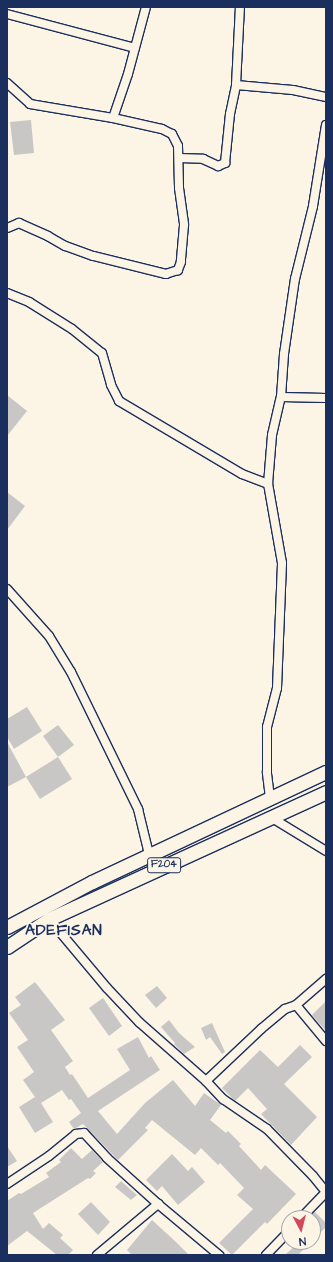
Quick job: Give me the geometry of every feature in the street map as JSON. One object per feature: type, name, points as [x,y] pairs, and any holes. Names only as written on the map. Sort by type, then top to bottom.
[{"type":"main road","name":"F204","points":[[7,927],[149,854],[326,772]]},
{"type":"main road","name":"F204","points":[[7,947],[49,919],[207,845],[272,818],[326,792]]},
{"type":"street","points":[[113,118],[146,7]]},
{"type":"street","points":[[179,158],[203,159],[218,166],[225,163],[230,114],[236,85],[240,7]]},
{"type":"street","points":[[7,14],[135,48]]},
{"type":"street","points":[[7,84],[30,104],[113,118],[168,132],[175,140],[179,158],[179,188],[184,225],[181,262],[178,270],[166,274],[93,256],[65,246],[29,226],[19,223],[7,228]]},
{"type":"street","points":[[236,85],[293,90],[326,97]]},
{"type":"street","points":[[270,798],[267,772],[267,727],[277,688],[282,563],[268,484],[272,435],[281,397],[284,354],[295,279],[313,206],[326,126]]},
{"type":"street","points":[[7,292],[72,329],[102,353],[111,386],[120,401],[242,474],[268,484]]},
{"type":"street","points":[[281,397],[326,398]]},
{"type":"street","points":[[7,589],[48,636],[71,672],[138,809],[149,854]]},
{"type":"street","points":[[272,818],[326,851]]},
{"type":"street","points":[[49,919],[107,988],[139,1022],[206,1081],[223,1099],[266,1129],[313,1176],[326,1192],[309,1210]]},
{"type":"street","points":[[206,1081],[261,1029],[285,1009],[296,1005],[326,979]]},
{"type":"street","points":[[296,1005],[326,1041]]},
{"type":"street","points":[[7,1184],[50,1156],[76,1134],[84,1133],[108,1158],[158,1204],[219,1255]]},
{"type":"street","points":[[97,1255],[158,1204]]},
{"type":"street","points":[[266,1255],[281,1239]]},
{"type":"building","points":[[31,120],[34,153],[14,155],[10,122]]},
{"type":"building","points":[[7,395],[27,411],[7,436]]},
{"type":"building","points":[[7,492],[25,506],[7,530]]},
{"type":"building","points":[[27,707],[42,731],[14,749],[7,737],[7,719]]},
{"type":"building","points":[[58,725],[74,745],[58,757],[43,736]]},
{"type":"building","points":[[7,742],[26,777],[7,787]]},
{"type":"building","points":[[58,757],[72,779],[40,799],[26,777]]},
{"type":"building","points":[[35,982],[65,1020],[51,1030],[73,1061],[65,1067],[70,1075],[72,1074],[88,1098],[130,1070],[117,1049],[138,1037],[149,1058],[151,1056],[160,1070],[98,1111],[117,1134],[145,1103],[173,1080],[195,1106],[204,1093],[221,1105],[210,1120],[226,1133],[228,1131],[241,1144],[239,1146],[261,1170],[265,1165],[296,1194],[267,1224],[265,1222],[232,1255],[219,1243],[253,1209],[237,1195],[244,1188],[220,1163],[218,1165],[201,1148],[195,1155],[152,1120],[145,1128],[148,1130],[118,1160],[83,1124],[74,1129],[69,1122],[81,1113],[71,1099],[69,1100],[62,1090],[41,1103],[53,1122],[35,1133],[19,1107],[35,1097],[23,1080],[34,1072],[17,1047],[28,1040],[9,1013],[21,1005],[15,997]]},
{"type":"building","points":[[157,986],[167,998],[156,1008],[145,995]]},
{"type":"building","points":[[103,998],[122,1026],[109,1036],[89,1008]]},
{"type":"building","points":[[326,1001],[326,1031],[312,1015]]},
{"type":"building","points":[[169,1020],[179,1033],[195,1047],[184,1054],[174,1044],[175,1043],[161,1027]]},
{"type":"building","points":[[212,1023],[225,1052],[222,1054],[210,1037],[206,1040],[201,1028]]},
{"type":"building","points":[[300,1045],[312,1057],[284,1084],[317,1117],[291,1145],[261,1114],[267,1109],[248,1088],[235,1101],[222,1088],[260,1050],[278,1067]]},
{"type":"building","points":[[7,1146],[17,1161],[7,1167]]},
{"type":"building","points":[[71,1148],[82,1159],[92,1150],[103,1162],[93,1171],[96,1173],[90,1179],[88,1178],[33,1213],[43,1229],[49,1223],[63,1235],[60,1238],[73,1250],[68,1255],[57,1255],[27,1231],[7,1246],[7,1201],[49,1177],[46,1173],[61,1162],[59,1160]]},
{"type":"building","points":[[172,1154],[188,1171],[192,1167],[205,1182],[178,1205],[162,1186],[157,1191],[146,1180]]},
{"type":"building","points":[[121,1181],[137,1195],[131,1200],[115,1187]]},
{"type":"building","points":[[91,1202],[110,1222],[98,1235],[78,1214]]},
{"type":"building","points":[[321,1218],[326,1223],[326,1227],[321,1232]]},
{"type":"building","points":[[152,1220],[189,1255],[132,1255],[127,1250]]},
{"type":"building","points":[[290,1250],[303,1250],[298,1255],[285,1255]]},
{"type":"district","name":"ADEFISAN","points":[[64,931]]}]
